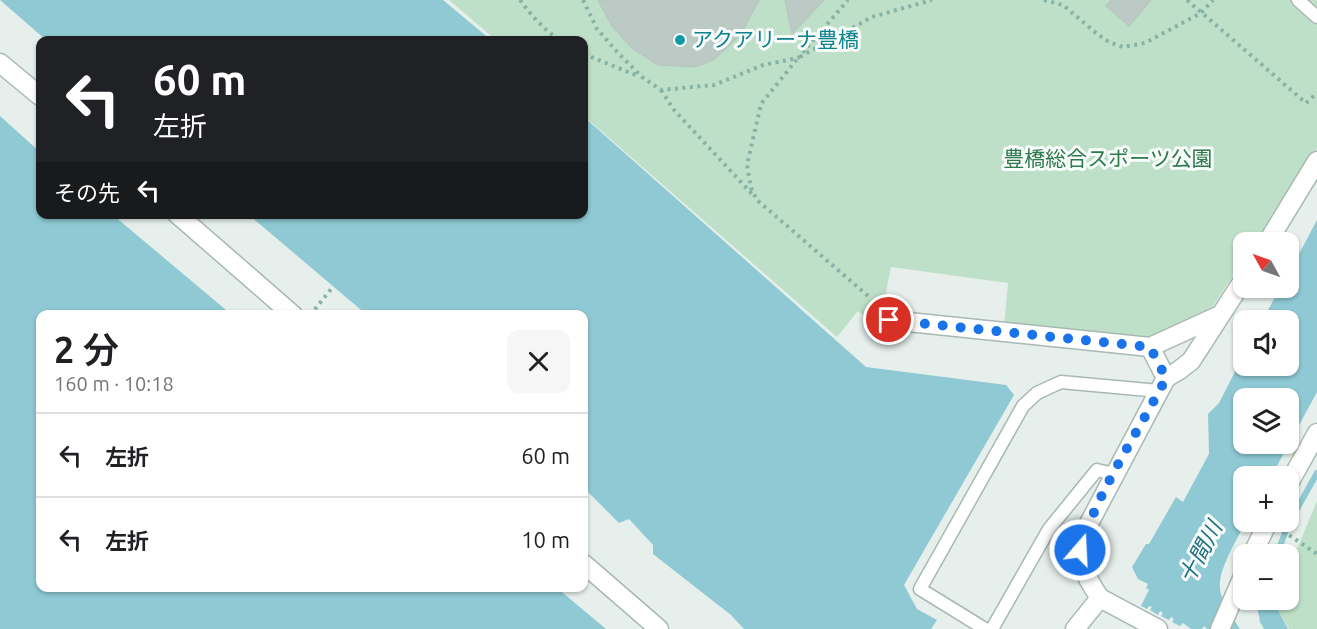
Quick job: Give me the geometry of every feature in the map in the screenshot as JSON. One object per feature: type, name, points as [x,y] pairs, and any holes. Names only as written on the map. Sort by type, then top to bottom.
[{"type":"street","points":[[0,63],[36,93]]},
{"type":"street","points":[[1274,232],[1317,161]]},
{"type":"street","points":[[183,219],[287,310]]},
{"type":"street","points":[[1158,629],[1100,598],[1092,587],[1084,568],[1080,550],[1086,529],[1160,390],[1191,361],[1233,295]]},
{"type":"street","points":[[889,320],[1150,347],[1218,316]]},
{"type":"street","points":[[1150,347],[1160,390]]},
{"type":"street","points":[[1299,466],[1317,433]]},
{"type":"street","points":[[588,567],[659,629]]},
{"type":"street","points":[[1075,629],[1100,598]]},
{"type":"street","points":[[1220,629],[1233,599]]},
{"type":"lane","points":[[1298,0],[1317,16]]},
{"type":"lane","points":[[986,629],[920,589],[1023,406],[1037,393],[1061,382],[1160,390]]},
{"type":"lane","points":[[993,629],[1049,529],[1097,471],[1118,467]]},
{"type":"path","points":[[520,0],[537,21],[555,36]]},
{"type":"path","points":[[583,0],[597,29],[642,77],[661,90],[674,110],[757,200],[868,296]]},
{"type":"path","points":[[757,200],[751,188],[747,165],[761,104],[848,0]]},
{"type":"path","points":[[661,90],[714,85],[763,65],[798,58],[872,17],[932,0]]},
{"type":"path","points":[[1044,0],[1063,5],[1096,33],[1109,42],[1123,47],[1145,43],[1201,13],[1213,0]]},
{"type":"path","points":[[1186,0],[1306,104],[1317,93]]},
{"type":"path","points":[[588,56],[642,77]]},
{"type":"path","points":[[314,310],[332,288]]},
{"type":"path","points":[[294,310],[298,303],[306,310]]},
{"type":"path","points":[[1300,542],[1317,554]]},
{"type":"green space","name":"豊橋総合スポーツ公園","points":[[449,0],[1317,0],[1317,148],[1262,232],[1233,232],[1233,275],[1207,315],[1166,334],[1122,339],[1004,326],[1008,283],[891,267],[879,328],[858,311],[837,337],[588,119],[588,36],[491,36]]},
{"type":"green space","points":[[1317,501],[1317,629],[1289,629],[1279,612],[1279,610],[1299,610],[1300,542]]},
{"type":"water","points":[[0,0],[443,0],[486,36],[41,36]]},
{"type":"water","points":[[0,116],[36,148],[36,219],[118,219],[226,310],[36,310],[36,592],[562,592],[606,629],[0,629]]},
{"type":"water","points":[[588,121],[866,367],[1006,385],[1014,395],[904,585],[917,609],[937,620],[931,629],[744,629],[731,615],[653,554],[653,545],[629,519],[619,523],[588,492],[588,310],[361,310],[254,219],[588,219]]},
{"type":"water","name":"十間川","points":[[1317,220],[1317,392],[1299,425],[1299,388],[1233,388],[1233,454],[1283,454],[1277,466],[1233,466],[1233,532],[1241,532],[1233,544],[1221,575],[1220,588],[1223,600],[1240,629],[1207,629],[1204,626],[1202,629],[1191,629],[1183,623],[1180,626],[1172,622],[1174,619],[1171,617],[1169,620],[1161,616],[1163,613],[1160,611],[1158,615],[1150,610],[1152,607],[1149,606],[1147,609],[1141,606],[1149,590],[1146,588],[1148,584],[1138,579],[1132,567],[1146,544],[1149,544],[1176,497],[1183,502],[1209,454],[1208,414],[1219,403],[1233,376],[1299,376],[1299,310],[1268,310],[1275,298],[1299,298],[1299,254]]},
{"type":"water","points":[[1258,610],[1279,610],[1288,629],[1264,629]]},
{"type":"building","name":"アクアリーナ豊橋","points":[[598,0],[759,0],[742,32],[728,47],[713,60],[695,67],[658,65],[632,48],[612,26]]},
{"type":"building","name":"アクアリーナ豊橋","points":[[785,0],[824,0],[792,34]]},
{"type":"building","points":[[1111,0],[1151,0],[1129,26],[1106,6]]},
{"type":"waterway","points":[[1281,544],[1288,525],[1317,473]]},
{"type":"place","name":"アクアリーナ豊橋","points":[[680,40]]},
{"type":"route","points":[[889,320],[1150,347],[1166,378],[1086,529],[1080,550]]}]
